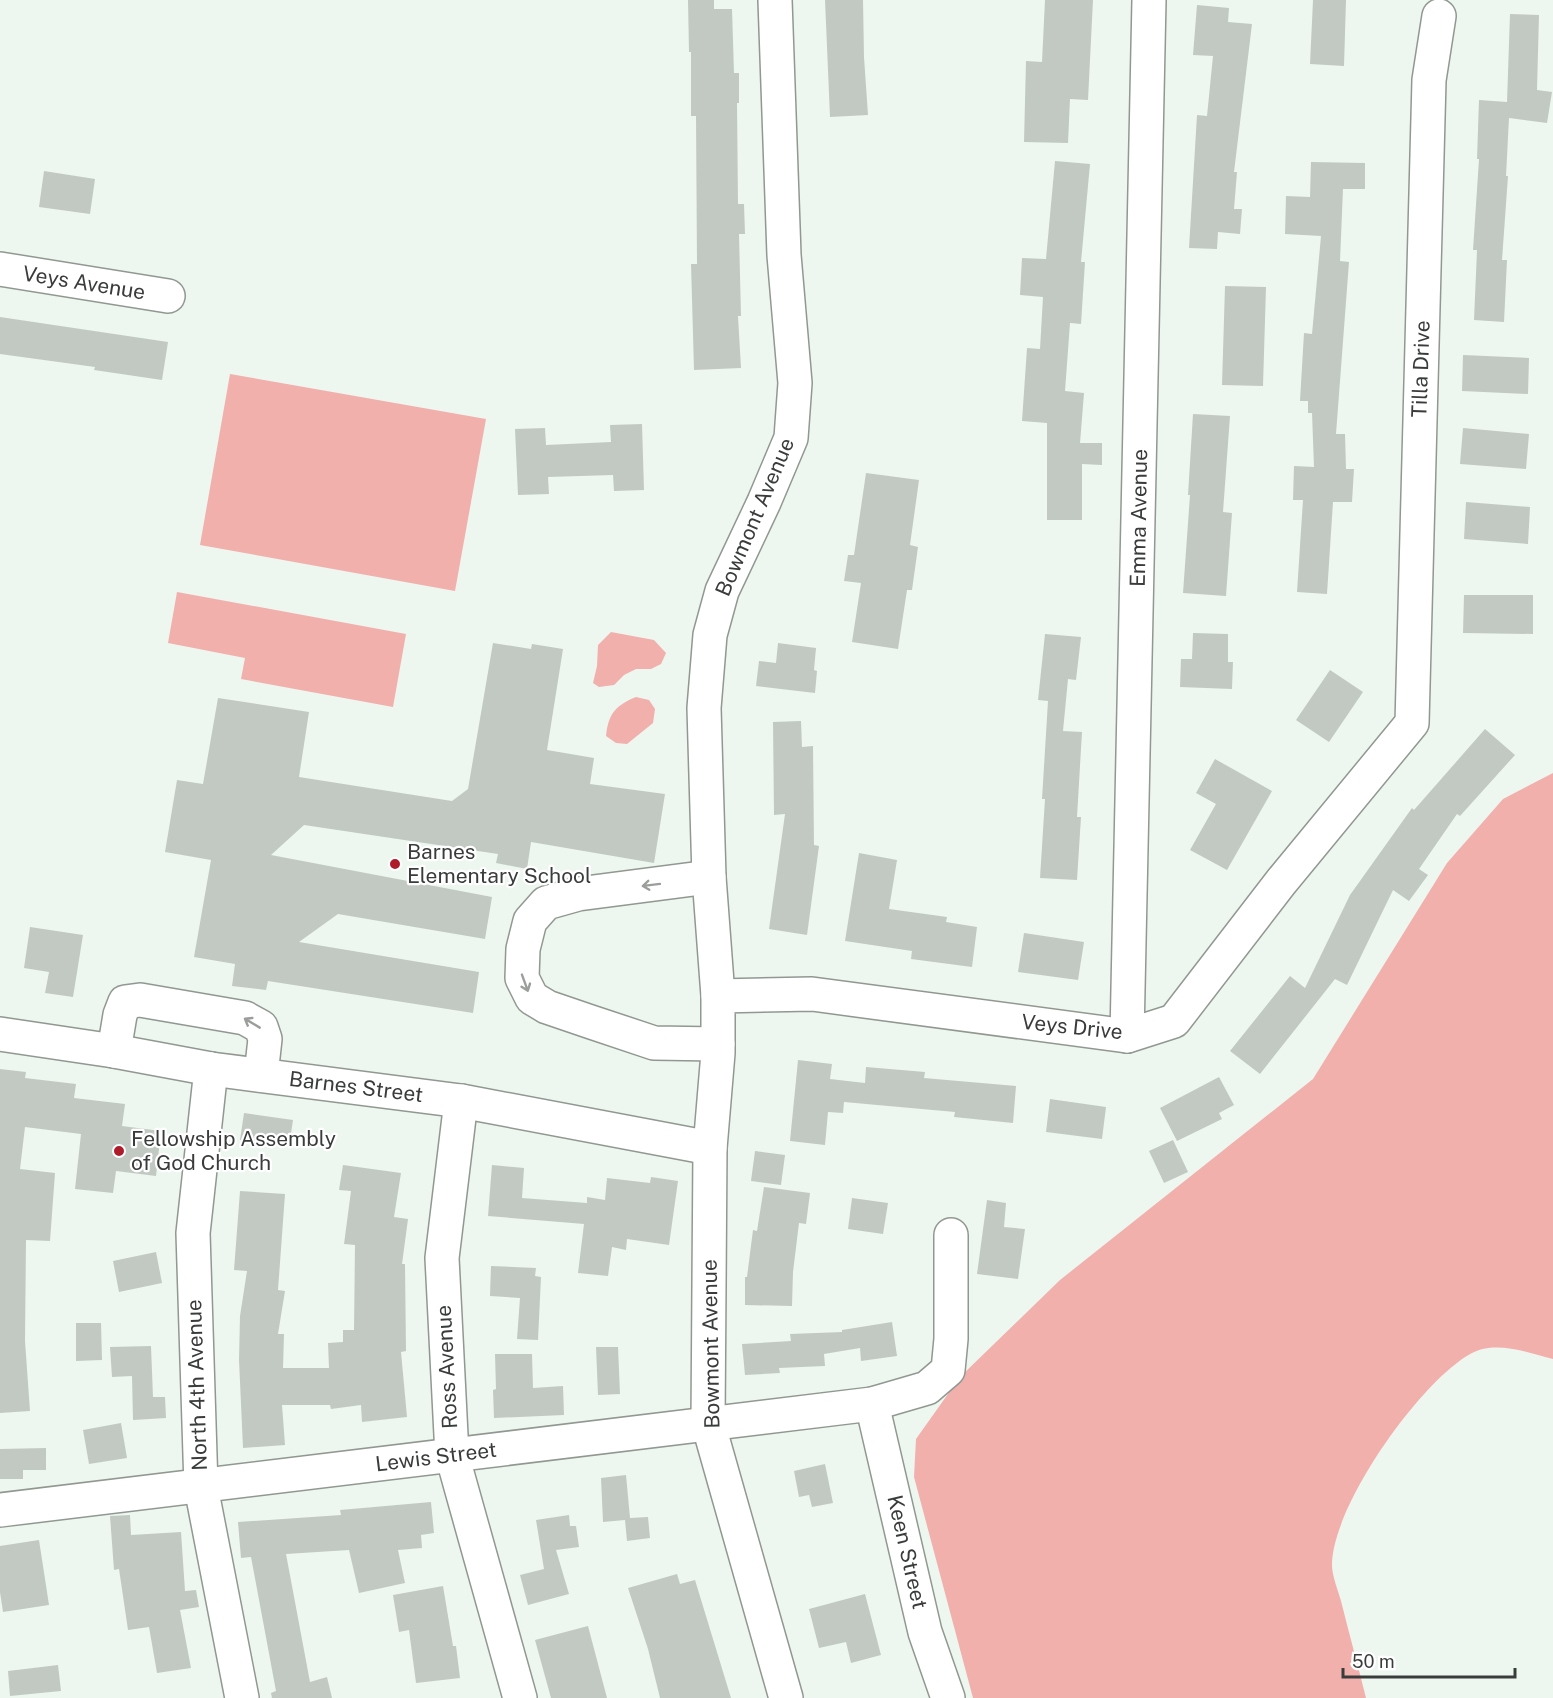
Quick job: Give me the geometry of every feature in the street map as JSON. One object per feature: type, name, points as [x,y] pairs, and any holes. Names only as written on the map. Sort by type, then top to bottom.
[{"type":"street","name":"Bowmont Avenue","points":[[718,996],[709,877],[704,708],[710,635],[722,591],[791,438],[795,382],[784,255],[775,0]]},
{"type":"street","name":"Emma Avenue","points":[[1127,1036],[1149,0]]},
{"type":"street","name":"Tilla Drive","points":[[1412,723],[1429,80],[1439,16]]},
{"type":"street","name":"Veys Avenue","points":[[0,269],[168,296]]},
{"type":"street","name":"Veys Drive","points":[[718,996],[812,994],[1127,1036],[1174,1021],[1281,882],[1412,723]]},
{"type":"street","points":[[709,877],[578,894],[546,903],[530,921],[524,949],[522,978],[532,998],[547,1007],[654,1043],[718,1048],[718,996]]},
{"type":"street","points":[[114,1051],[120,1015],[125,1002],[140,1000],[246,1018],[261,1027],[265,1039],[261,1075]]},
{"type":"street","name":"Barnes Street","points":[[0,1034],[114,1051],[211,1069],[461,1101],[710,1148]]},
{"type":"street","name":"Bowmont Avenue","points":[[718,1048],[710,1148],[708,1423],[786,1698]]},
{"type":"street","name":"North 4th Avenue","points":[[211,1069],[193,1233],[201,1487],[242,1698]]},
{"type":"street","name":"Ross Avenue","points":[[461,1101],[442,1258],[452,1455],[520,1698]]},
{"type":"street","name":"Lewis Street","points":[[0,1510],[872,1404],[927,1388],[948,1370],[951,1339],[951,1235]]},
{"type":"street","name":"Keen Street","points":[[872,1404],[925,1632],[948,1698]]},
{"type":"shaded area","points":[[230,374],[486,419],[455,591],[200,545]]},
{"type":"shaded area","points":[[177,592],[406,634],[393,707],[241,679],[245,658],[168,643]]},
{"type":"shaded area","points":[[611,632],[654,640],[666,653],[661,664],[651,669],[636,669],[624,675],[614,685],[599,687],[593,683],[598,645]]},
{"type":"shaded area","points":[[636,697],[649,700],[655,709],[653,723],[627,744],[616,743],[606,736],[611,716],[623,703]]},
{"type":"shaded area","points":[[1553,773],[1553,1359],[1502,1348],[1481,1349],[1472,1353],[1451,1367],[1405,1416],[1363,1479],[1336,1540],[1332,1565],[1366,1698],[973,1698],[914,1477],[916,1439],[960,1377],[1060,1280],[1313,1079],[1447,863],[1503,799]]},
{"type":"building","points":[[688,0],[714,0],[714,9],[732,9],[734,73],[739,73],[738,204],[744,204],[745,234],[739,234],[741,316],[738,316],[741,368],[694,370],[691,264],[697,264],[696,116],[691,116]]},
{"type":"building","points":[[825,0],[863,0],[868,115],[830,117]]},
{"type":"building","points":[[1045,0],[1093,0],[1088,100],[1070,99],[1068,143],[1024,142],[1026,61],[1042,62]]},
{"type":"building","points":[[1313,0],[1346,0],[1344,66],[1310,64]]},
{"type":"building","points":[[1197,5],[1229,8],[1228,22],[1252,24],[1234,172],[1237,172],[1234,209],[1242,209],[1240,234],[1218,232],[1217,249],[1189,248],[1197,115],[1207,116],[1213,56],[1193,55]]},
{"type":"building","points":[[1510,14],[1539,15],[1537,90],[1552,92],[1547,123],[1509,118],[1506,176],[1508,176],[1502,260],[1507,260],[1504,322],[1474,320],[1477,250],[1473,250],[1479,159],[1477,159],[1479,100],[1507,102]]},
{"type":"building","points":[[1055,161],[1090,164],[1081,262],[1085,262],[1081,324],[1070,323],[1065,391],[1084,393],[1080,443],[1102,443],[1102,465],[1082,464],[1082,520],[1047,520],[1047,423],[1022,421],[1027,348],[1040,349],[1043,297],[1020,295],[1022,258],[1046,259]]},
{"type":"building","points":[[1311,162],[1365,163],[1365,189],[1343,189],[1340,261],[1349,262],[1336,434],[1345,434],[1346,469],[1354,469],[1352,502],[1333,502],[1327,594],[1297,592],[1303,500],[1293,500],[1294,466],[1314,467],[1312,413],[1308,413],[1308,401],[1300,401],[1304,333],[1312,334],[1321,236],[1285,234],[1286,196],[1310,197]]},
{"type":"building","points":[[44,171],[95,179],[90,214],[39,207]]},
{"type":"building","points":[[1225,286],[1266,287],[1263,386],[1222,385]]},
{"type":"building","points":[[0,317],[168,342],[162,380],[94,370],[95,367],[0,354]]},
{"type":"building","points":[[1463,355],[1529,358],[1528,394],[1462,391]]},
{"type":"building","points":[[1193,414],[1230,416],[1223,512],[1232,513],[1226,596],[1183,593]]},
{"type":"building","points":[[642,424],[644,490],[614,491],[613,475],[548,477],[549,494],[518,495],[515,429],[545,428],[546,445],[611,442],[610,425]]},
{"type":"building","points":[[1463,428],[1529,434],[1526,469],[1460,464]]},
{"type":"building","points":[[866,473],[919,480],[910,545],[918,547],[912,590],[907,590],[898,649],[852,642],[861,583],[844,581],[848,555],[854,555]]},
{"type":"building","points":[[1466,502],[1530,507],[1528,544],[1464,539]]},
{"type":"building","points":[[1464,595],[1533,595],[1533,634],[1463,633]]},
{"type":"building","points":[[1193,633],[1228,634],[1228,662],[1233,662],[1232,689],[1180,687],[1181,659],[1192,659]]},
{"type":"building","points":[[1045,634],[1081,637],[1076,680],[1068,679],[1063,731],[1082,732],[1077,817],[1081,817],[1077,880],[1040,878],[1048,701],[1038,700]]},
{"type":"building","points":[[493,643],[531,649],[532,644],[563,649],[547,750],[594,758],[590,784],[665,794],[654,863],[531,842],[527,869],[496,863],[498,854],[304,825],[271,855],[492,897],[485,939],[338,914],[299,942],[479,972],[473,1013],[268,981],[266,990],[232,986],[235,964],[194,957],[211,860],[165,852],[177,780],[203,784],[218,698],[309,712],[299,777],[452,801],[468,789]]},
{"type":"building","points":[[778,643],[816,648],[815,693],[756,686],[759,661],[776,663]]},
{"type":"building","points":[[1330,670],[1363,692],[1329,742],[1296,720]]},
{"type":"building","points":[[801,721],[802,747],[813,746],[814,845],[819,846],[807,935],[769,929],[785,814],[774,815],[773,722]]},
{"type":"building","points":[[1485,729],[1515,755],[1460,816],[1457,814],[1419,869],[1428,875],[1409,901],[1393,890],[1347,985],[1335,979],[1260,1074],[1230,1051],[1290,976],[1305,988],[1350,895],[1412,808],[1414,810]]},
{"type":"building","points":[[1215,759],[1272,791],[1227,870],[1190,850],[1216,804],[1196,793]]},
{"type":"building","points":[[859,853],[897,860],[889,909],[947,917],[946,922],[977,927],[972,967],[911,959],[912,951],[845,941]]},
{"type":"building","points":[[30,927],[83,935],[73,997],[45,993],[49,972],[24,968]]},
{"type":"building","points":[[1024,933],[1084,942],[1078,980],[1018,972]]},
{"type":"building","points":[[798,1060],[832,1064],[830,1079],[865,1083],[866,1067],[925,1072],[924,1078],[1016,1086],[1013,1123],[954,1117],[955,1112],[844,1102],[843,1113],[828,1112],[825,1145],[790,1141]]},
{"type":"building","points":[[0,1069],[26,1072],[25,1078],[76,1084],[74,1098],[125,1104],[122,1126],[161,1131],[156,1176],[116,1171],[113,1193],[75,1189],[81,1134],[25,1127],[20,1169],[55,1173],[50,1241],[26,1240],[25,1341],[30,1411],[0,1413]]},
{"type":"building","points":[[1219,1077],[1234,1105],[1219,1113],[1222,1119],[1177,1141],[1160,1108]]},
{"type":"building","points":[[1050,1099],[1106,1107],[1102,1139],[1046,1132]]},
{"type":"building","points":[[244,1113],[293,1120],[289,1147],[240,1140]]},
{"type":"building","points":[[1173,1140],[1188,1172],[1164,1183],[1149,1151]]},
{"type":"building","points":[[755,1151],[785,1155],[781,1185],[751,1181]]},
{"type":"building","points":[[343,1165],[401,1173],[394,1217],[408,1219],[402,1264],[405,1264],[406,1351],[401,1352],[407,1417],[362,1422],[361,1405],[331,1409],[330,1405],[282,1405],[285,1445],[243,1448],[239,1360],[240,1316],[247,1271],[234,1270],[240,1191],[285,1194],[278,1290],[285,1291],[278,1334],[284,1334],[283,1368],[329,1368],[328,1343],[343,1342],[343,1330],[354,1330],[355,1245],[344,1244],[351,1191],[339,1190]]},
{"type":"building","points":[[492,1165],[524,1168],[522,1198],[587,1203],[587,1197],[605,1200],[607,1178],[650,1183],[651,1177],[678,1181],[669,1245],[627,1239],[626,1250],[612,1247],[608,1276],[578,1273],[584,1224],[488,1216]]},
{"type":"building","points":[[764,1187],[810,1193],[806,1224],[799,1223],[793,1272],[792,1306],[745,1305],[745,1277],[747,1277],[753,1230],[757,1231]]},
{"type":"building","points":[[852,1198],[888,1203],[883,1234],[848,1229]]},
{"type":"building","points":[[987,1200],[1006,1203],[1004,1227],[1025,1229],[1018,1279],[977,1274]]},
{"type":"building","points":[[156,1252],[162,1283],[119,1292],[113,1261]]},
{"type":"building","points":[[491,1266],[536,1268],[535,1276],[541,1277],[538,1340],[517,1339],[520,1298],[490,1296]]},
{"type":"building","points":[[892,1322],[897,1356],[861,1361],[860,1348],[824,1354],[825,1366],[779,1368],[780,1373],[745,1375],[742,1344],[791,1341],[790,1334],[842,1332],[842,1330]]},
{"type":"building","points":[[76,1323],[101,1323],[102,1360],[76,1361]]},
{"type":"building","points":[[151,1346],[153,1397],[165,1397],[166,1418],[133,1420],[132,1376],[112,1377],[110,1347]]},
{"type":"building","points":[[596,1347],[618,1347],[620,1394],[598,1395]]},
{"type":"building","points":[[495,1354],[532,1354],[533,1388],[563,1386],[564,1415],[494,1418]]},
{"type":"building","points":[[121,1423],[127,1458],[89,1464],[83,1430]]},
{"type":"building","points":[[46,1448],[46,1470],[23,1470],[23,1479],[0,1479],[0,1449]]},
{"type":"building","points":[[825,1464],[833,1503],[812,1507],[809,1495],[799,1497],[794,1471]]},
{"type":"building","points":[[626,1475],[630,1518],[648,1517],[650,1538],[627,1541],[625,1520],[603,1522],[601,1478]]},
{"type":"building","points":[[431,1502],[434,1533],[421,1535],[422,1548],[398,1550],[405,1583],[359,1593],[349,1550],[286,1554],[310,1682],[327,1677],[332,1698],[272,1698],[271,1693],[276,1691],[251,1557],[241,1558],[238,1522],[341,1515],[340,1510]]},
{"type":"building","points":[[130,1515],[131,1535],[181,1532],[185,1591],[196,1590],[199,1607],[180,1610],[191,1668],[157,1673],[149,1627],[128,1630],[119,1569],[114,1570],[110,1516]]},
{"type":"building","points":[[569,1515],[570,1526],[576,1526],[579,1547],[556,1550],[569,1594],[528,1605],[520,1575],[544,1569],[536,1520]]},
{"type":"building","points":[[39,1540],[49,1605],[3,1612],[0,1592],[0,1546]]},
{"type":"building","points":[[677,1574],[680,1584],[695,1580],[731,1698],[660,1698],[648,1649],[628,1588]]},
{"type":"building","points":[[443,1586],[453,1646],[456,1646],[460,1678],[416,1683],[409,1630],[399,1632],[393,1595]]},
{"type":"building","points":[[865,1594],[881,1655],[851,1663],[846,1642],[819,1648],[809,1609]]},
{"type":"building","points":[[588,1626],[607,1698],[551,1698],[535,1640]]},
{"type":"building","points":[[58,1665],[61,1691],[10,1696],[8,1671]]},
{"type":"place","name":"Barnes Elementary School","points":[[395,864]]},
{"type":"place","name":"Fellowship Assembly of God Church","points":[[119,1151]]}]
